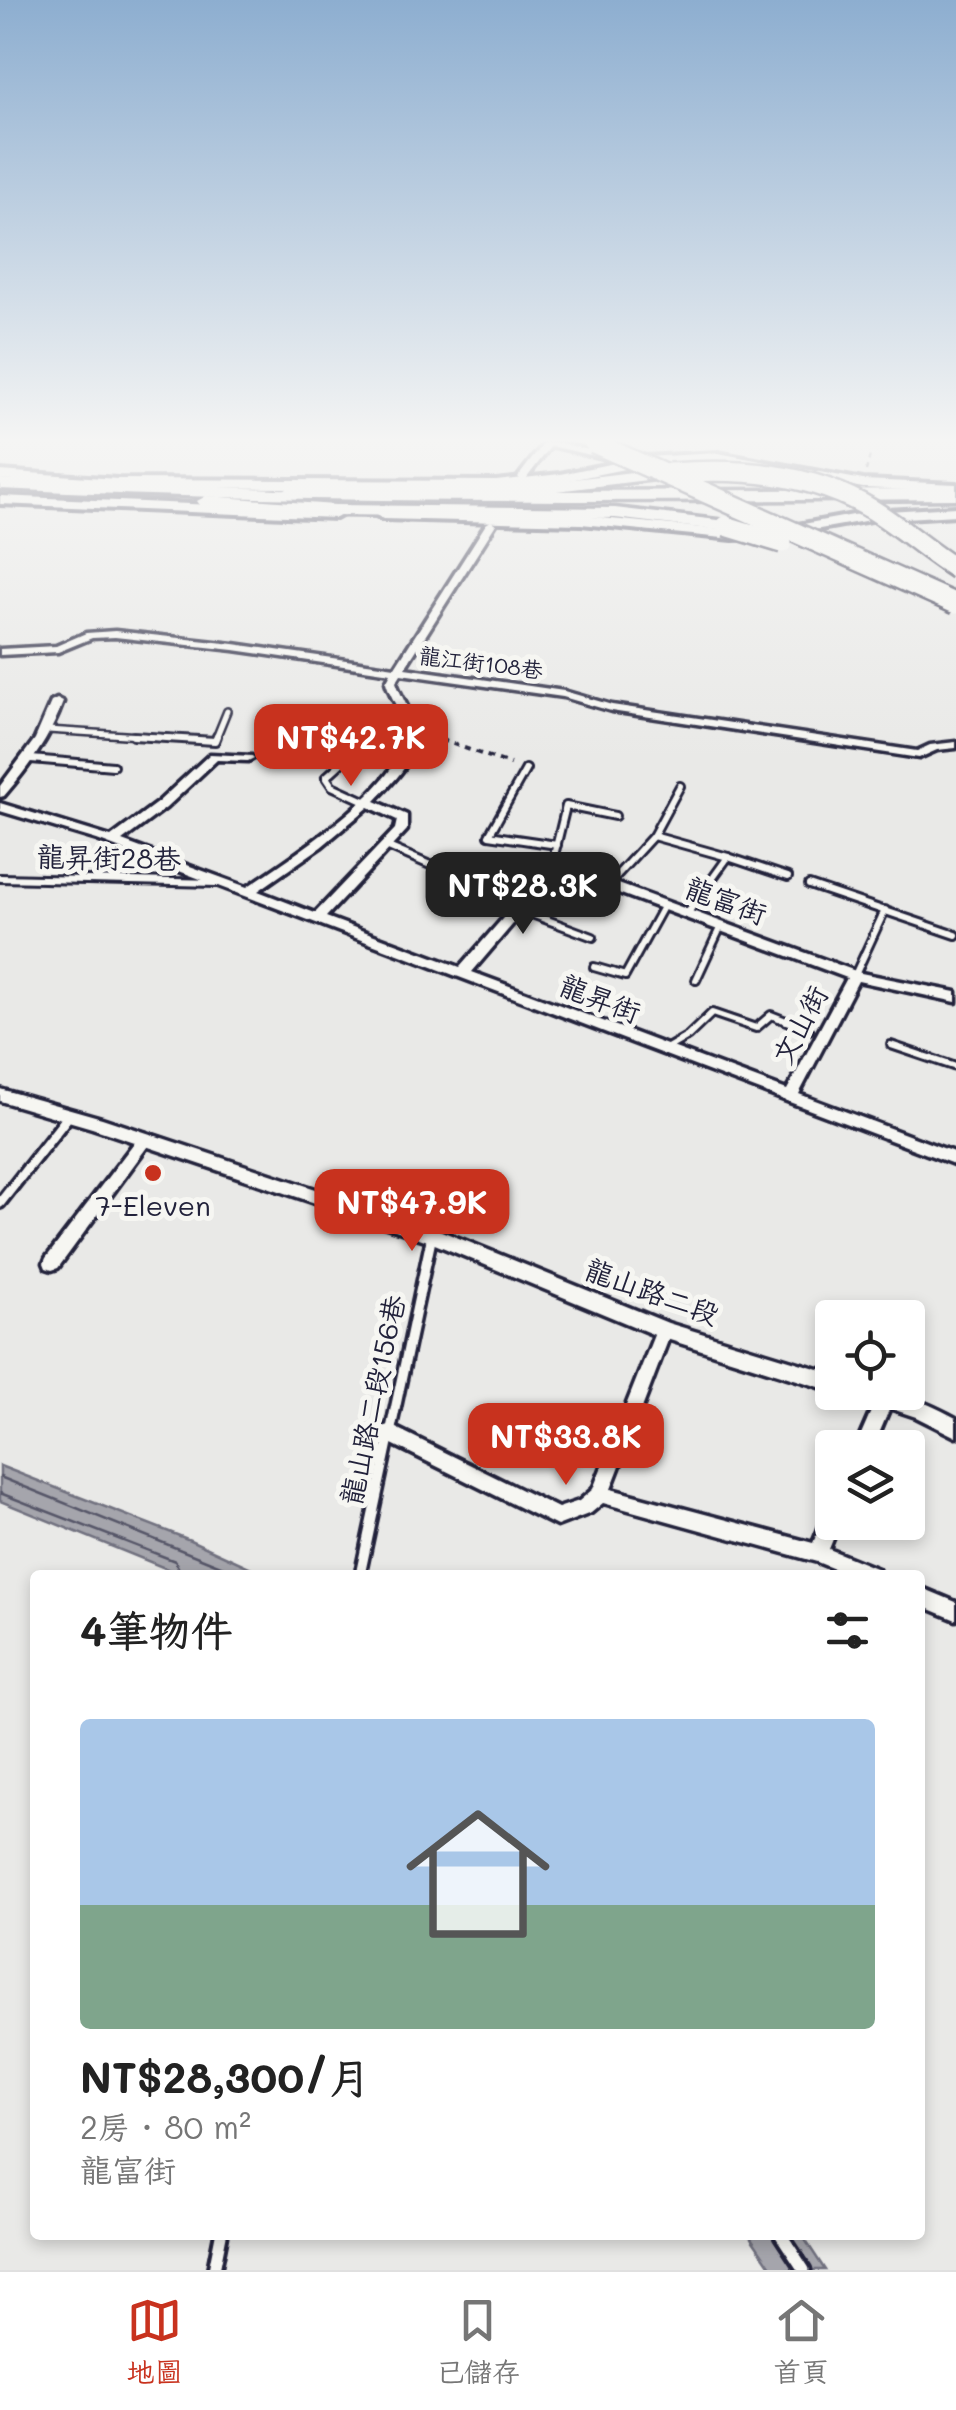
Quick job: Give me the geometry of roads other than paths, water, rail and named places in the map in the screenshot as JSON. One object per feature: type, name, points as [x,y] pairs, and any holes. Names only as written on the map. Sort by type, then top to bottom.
[{"type":"highway","points":[[797,549],[956,615]]},
{"type":"highway","points":[[832,549],[956,604]]},
{"type":"highway","points":[[867,549],[956,588]]},
{"type":"highway","points":[[928,549],[956,569]]},
{"type":"street","points":[[247,893],[336,830],[392,775],[409,748],[412,734],[391,682],[475,549]]},
{"type":"street","name":"龍江街108巷","points":[[0,652],[58,649],[90,635],[116,634],[234,646],[564,694],[612,708],[918,755],[934,747],[956,745]]},
{"type":"street","points":[[0,793],[31,759],[58,702]]},
{"type":"street","points":[[112,842],[162,805],[214,756],[248,758]]},
{"type":"street","points":[[316,919],[401,830],[403,818],[367,802]]},
{"type":"street","name":"龍昇街","points":[[0,808],[112,842],[956,1159]]},
{"type":"street","points":[[462,974],[550,872]]},
{"type":"street","name":"龍富街","points":[[550,872],[608,885],[855,975],[956,997]]},
{"type":"street","name":"文山街","points":[[790,1098],[855,975]]},
{"type":"street","name":"龍山路二段","points":[[0,1095],[432,1235],[664,1330],[815,1377]]},
{"type":"street","points":[[52,1262],[145,1139]]},
{"type":"street","points":[[388,1434],[558,1516],[585,1507],[600,1494],[664,1330]]},
{"type":"street","points":[[922,1410],[956,1428]]},
{"type":"street","points":[[600,1494],[818,1553],[859,1570]]},
{"type":"street","points":[[818,1553],[824,1540]]},
{"type":"street","points":[[925,1598],[956,1611]]},
{"type":"lane","points":[[48,730],[215,741],[227,711]]},
{"type":"lane","points":[[367,802],[332,786],[326,777],[378,729]]},
{"type":"lane","points":[[31,759],[113,766]]},
{"type":"lane","points":[[526,770],[489,835],[557,845]]},
{"type":"lane","points":[[608,885],[653,836],[680,786]]},
{"type":"lane","points":[[550,872],[566,806],[615,816]]},
{"type":"lane","points":[[653,836],[728,856],[788,878]]},
{"type":"lane","points":[[386,846],[458,877]]},
{"type":"lane","points":[[686,914],[728,856]]},
{"type":"lane","name":"龍昇街28巷","points":[[0,878],[216,883]]},
{"type":"lane","points":[[809,885],[956,935]]},
{"type":"lane","points":[[594,967],[625,976],[664,905]]},
{"type":"lane","points":[[518,909],[593,937]]},
{"type":"lane","points":[[855,975],[885,910]]},
{"type":"lane","points":[[696,980],[721,926]]},
{"type":"lane","points":[[664,1050],[688,1036],[712,1013],[756,1028],[771,1015],[809,1030]]},
{"type":"lane","points":[[891,1045],[956,1067]]},
{"type":"lane","points":[[0,1204],[69,1115]]},
{"type":"lane","name":"龍山路二段156巷","points":[[361,1570],[432,1235]]},
{"type":"lane","points":[[214,2270],[220,2240]]},
{"type":"lane","points":[[784,2240],[804,2270]]},
{"type":"water","points":[[0,1466],[256,1570],[170,1570],[0,1501]]},
{"type":"water","points":[[752,2240],[805,2240],[825,2270],[773,2270]]},
{"type":"place","name":"7-Eleven","points":[[153,1173]]}]
